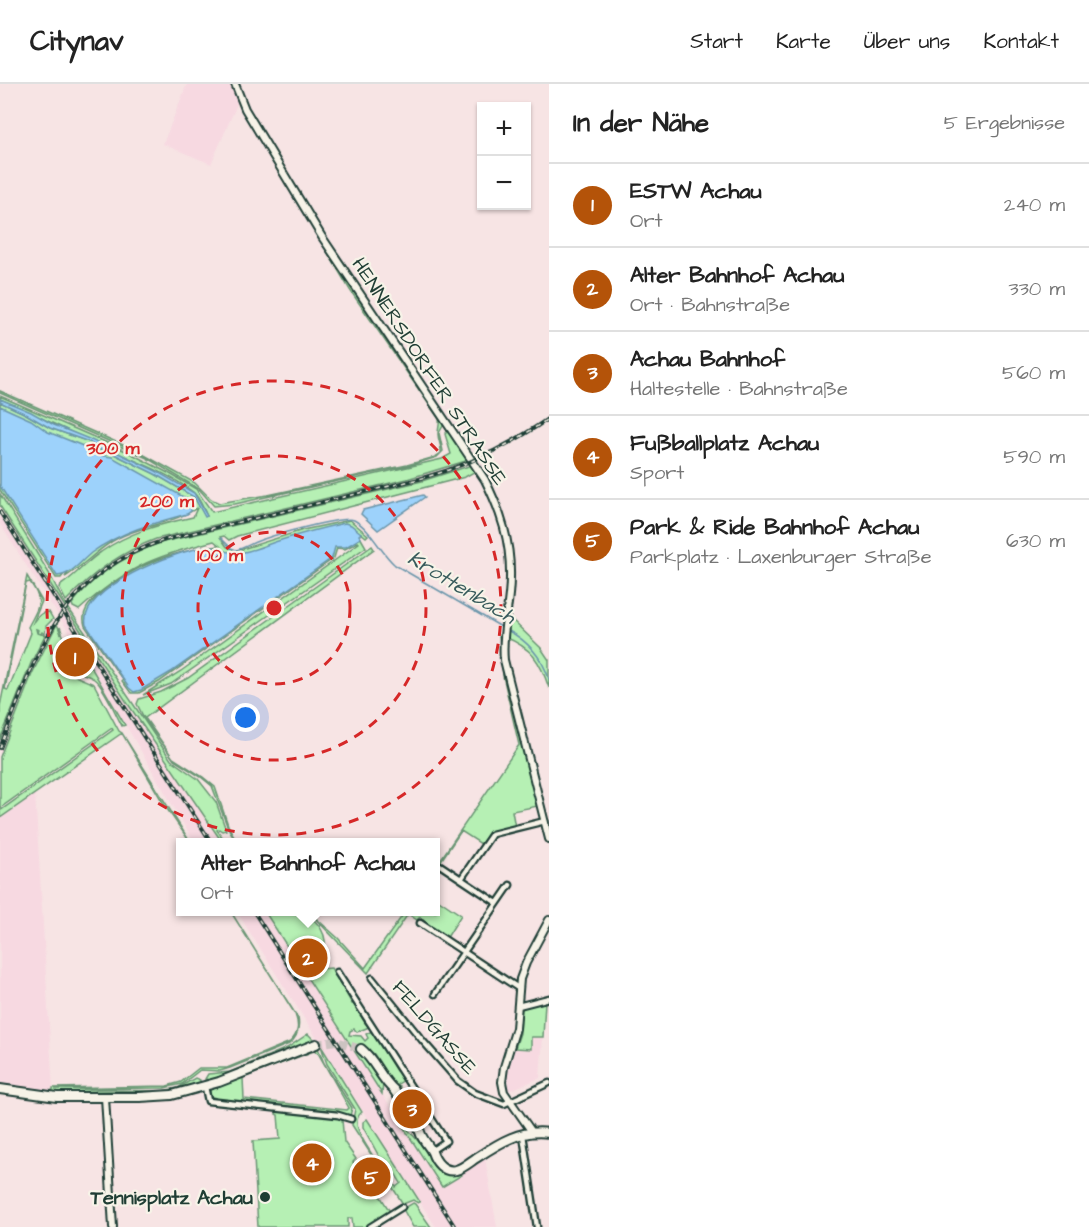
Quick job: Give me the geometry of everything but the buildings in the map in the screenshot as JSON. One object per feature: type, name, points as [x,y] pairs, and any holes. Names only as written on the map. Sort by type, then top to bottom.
[{"type":"main road","points":[[0,1089],[51,1096],[167,1096],[205,1087],[316,1044]]},
{"type":"main road","points":[[361,1048],[394,1089],[432,1152],[446,1163],[461,1166],[507,1139],[532,1132],[549,1133]]},
{"type":"street","name":"HENNERSDORFER STRASSE","points":[[235,84],[245,109],[322,237],[469,457],[492,493],[499,509],[507,536],[510,578],[504,625],[504,660],[549,839]]},
{"type":"street","points":[[461,879],[492,834],[546,821]]},
{"type":"street","points":[[440,865],[497,903]]},
{"type":"street","points":[[435,994],[510,885]]},
{"type":"street","points":[[532,1132],[504,1092],[502,1082],[504,1067],[516,1028],[518,988],[526,963],[549,920]]},
{"type":"street","points":[[420,923],[518,988]]},
{"type":"street","points":[[337,972],[446,1141],[432,1152]]},
{"type":"street","name":"FELDGASSE","points":[[372,978],[458,1081],[483,1097],[504,1104],[510,1101]]},
{"type":"street","points":[[518,1006],[549,998]]},
{"type":"street","points":[[510,1101],[549,1083]]},
{"type":"street","points":[[205,1087],[208,1101],[280,1108],[351,1119]]},
{"type":"street","points":[[105,1097],[113,1227]]},
{"type":"street","points":[[523,1134],[537,1227]]},
{"type":"street","points":[[370,1227],[402,1207]]},
{"type":"shaded area","points":[[187,84],[233,84],[238,102],[211,164],[163,144]]},
{"type":"shaded area","points":[[459,463],[464,468],[422,481],[159,543],[114,564],[92,581],[75,599],[70,596],[107,564],[131,549],[157,539],[407,479]]},
{"type":"shaded area","points":[[0,506],[126,701],[219,838],[192,838],[100,681],[0,524]]},
{"type":"shaded area","points":[[47,625],[54,629],[32,674],[0,757],[0,740]]},
{"type":"shaded area","points":[[35,793],[53,1090],[49,1091],[0,1084],[0,818]]},
{"type":"shaded area","points":[[240,916],[268,916],[442,1187],[485,1158],[497,1227],[436,1227]]},
{"type":"shaded area","points":[[531,1036],[543,1037],[540,1078],[508,1091],[508,1070],[515,1048],[530,1049]]},
{"type":"green space","points":[[236,95],[444,424],[439,433],[443,451],[441,453],[438,434],[439,419],[350,290],[238,102]]},
{"type":"green space","points":[[0,391],[139,452],[195,483],[211,499],[219,503],[268,495],[407,465],[441,453],[437,457],[414,464],[235,504],[214,506],[199,489],[147,458],[0,393]]},
{"type":"green space","points":[[0,396],[128,452],[170,474],[196,489],[212,512],[442,459],[451,454],[445,434],[447,432],[451,434],[469,460],[407,479],[156,539],[131,550],[107,565],[66,601],[60,589],[61,585],[96,556],[134,534],[193,517],[197,508],[179,517],[118,538],[72,573],[65,577],[69,571],[67,570],[61,578],[56,578],[0,490],[0,402],[50,428],[89,442],[102,451],[114,454],[155,474],[194,497],[207,516],[195,494],[173,479],[0,399]]},
{"type":"green space","points":[[472,465],[474,472],[465,477],[237,536],[229,540],[224,536],[220,537],[227,547],[236,551],[303,530],[350,520],[368,535],[366,537],[361,533],[359,535],[366,547],[171,684],[143,695],[181,671],[359,543],[345,549],[337,548],[334,558],[159,682],[139,693],[131,693],[122,681],[124,677],[119,675],[85,626],[85,611],[102,592],[143,566],[188,551],[220,546],[214,541],[174,552],[141,565],[112,583],[79,610],[73,607],[72,604],[81,593],[100,575],[122,560],[159,543],[422,481]]},
{"type":"green space","points":[[0,494],[63,600],[171,760],[198,779],[216,802],[226,830],[217,830],[223,838],[219,838],[126,701],[0,506]]},
{"type":"green space","points":[[372,546],[374,549],[145,718],[173,758],[215,787],[235,838],[228,828],[212,786],[174,760],[144,718],[137,704],[139,699],[161,692],[188,678]]},
{"type":"green space","points":[[27,576],[34,587],[30,582],[26,583],[5,689],[8,690],[31,633],[28,627],[37,610],[39,600],[35,590],[42,601],[33,623],[40,614],[45,612],[49,612],[53,619],[46,626],[45,634],[42,632],[41,634],[45,635],[31,663],[0,740],[0,706]]},
{"type":"green space","points":[[509,617],[541,648],[549,660],[549,688],[534,656],[505,637]]},
{"type":"green space","points":[[57,624],[64,638],[60,653],[65,663],[77,677],[94,684],[122,733],[0,818],[0,811],[113,730],[112,728],[0,808],[0,757],[32,674]]},
{"type":"green space","points":[[499,635],[501,636],[505,678],[538,806],[512,811],[515,827],[488,834],[481,844],[461,831],[440,862],[519,745],[503,676]]},
{"type":"green space","points":[[74,662],[78,668],[82,666],[84,668],[88,662],[125,725],[122,726],[98,683],[69,664]]},
{"type":"green space","points":[[122,733],[188,838],[165,806]]},
{"type":"green space","points":[[440,901],[461,915],[446,939],[420,917],[417,920],[411,916],[440,916]]},
{"type":"green space","points":[[234,916],[298,1018],[298,1032],[289,1044],[220,1071],[200,1070],[182,1084],[164,1088],[55,1089],[162,1091],[178,1088],[195,1078],[200,1080],[200,1083],[167,1093],[53,1094],[0,1086],[0,1084],[49,1091],[53,1088],[167,1086],[181,1082],[199,1068],[227,1068],[290,1042],[297,1029],[295,1014]]},
{"type":"green space","points":[[268,916],[310,916],[305,924],[314,920],[322,930],[325,945],[320,962],[306,946],[297,952],[311,975],[320,969],[331,968],[352,1004],[369,1027],[357,1032],[354,1029],[349,1035],[361,1036],[365,1041],[368,1038],[366,1034],[372,1031],[404,1080],[398,1084],[400,1087],[395,1087],[374,1054],[363,1047],[365,1058],[383,1083],[382,1094]]},
{"type":"green space","points":[[313,916],[338,938],[365,968],[402,916],[407,916],[368,973]]},
{"type":"green space","points":[[545,1002],[543,1037],[531,1037],[531,1049],[515,1048],[520,1033],[522,1008]]},
{"type":"green space","points":[[308,1034],[315,1041],[214,1081],[205,1079],[208,1074],[230,1072],[287,1048]]},
{"type":"green space","points":[[321,1046],[362,1112],[358,1117],[358,1129],[376,1162],[352,1125],[355,1109],[327,1064]]},
{"type":"green space","points":[[318,1048],[324,1063],[352,1108],[350,1116],[221,1100],[210,1096],[210,1090]],"holes":[[[314,1051],[318,1053],[349,1108],[347,1110],[244,1099],[243,1078]]]},
{"type":"green space","points":[[277,1110],[342,1120],[344,1142],[356,1159],[353,1162],[362,1177],[366,1176],[368,1179],[365,1181],[375,1196],[379,1194],[388,1212],[366,1227],[353,1227],[352,1218],[348,1218],[348,1227],[258,1227],[253,1141],[280,1139]]},
{"type":"green space","points":[[367,1119],[420,1202],[413,1200],[403,1204],[391,1185],[393,1183],[396,1187],[401,1183],[396,1175],[390,1178],[393,1182],[390,1184],[386,1173],[390,1169],[385,1159],[381,1160],[363,1127],[363,1122]]},
{"type":"green space","points":[[400,1122],[439,1169],[462,1175],[442,1187]]},
{"type":"green space","points":[[413,1203],[431,1227],[413,1227],[403,1209]]},
{"type":"water","points":[[0,399],[156,471],[194,493],[207,516],[205,517],[194,497],[155,474],[114,454],[102,451],[89,442],[50,428],[0,402]]},
{"type":"water","points":[[0,406],[98,455],[112,457],[189,500],[192,503],[191,511],[113,539],[91,553],[71,571],[57,576],[0,486]]},
{"type":"water","points":[[423,495],[425,497],[378,530],[361,514],[363,510]]},
{"type":"water","points":[[345,523],[361,533],[359,535],[361,538],[346,547],[335,547],[332,558],[171,672],[141,690],[134,692],[129,688],[86,625],[88,611],[97,598],[113,585],[132,573],[174,555],[206,547],[234,553],[243,552]]},
{"type":"waterway","name":"Krottenbach","points":[[221,538],[236,550],[265,538],[307,527],[337,520],[354,520],[365,529],[395,565],[503,628]]},
{"type":"waterway","name":"Krottenbach","points":[[507,630],[533,650],[549,679]]},
{"type":"tunnel","points":[[316,1044],[336,1041],[361,1049]]},
{"type":"railway","points":[[0,748],[27,680],[57,620],[77,595],[101,572],[131,554],[168,539],[437,474],[503,447],[549,418]]},
{"type":"railway","points":[[0,512],[208,838]]},
{"type":"railway","points":[[257,916],[455,1227]]},
{"type":"place","name":"ESTW Achau","points":[[75,657]]},
{"type":"place","name":"Alter Bahnhof Achau","points":[[308,958]]},
{"type":"place","name":"Achau Bahnhof","points":[[412,1109]]},
{"type":"place","name":"Fußballplatz Achau","points":[[312,1163]]},
{"type":"place","name":"Park & Ride Bahnhof Achau","points":[[371,1177]]},
{"type":"place","name":"Tennisplatz Achau","points":[[265,1197]]}]
